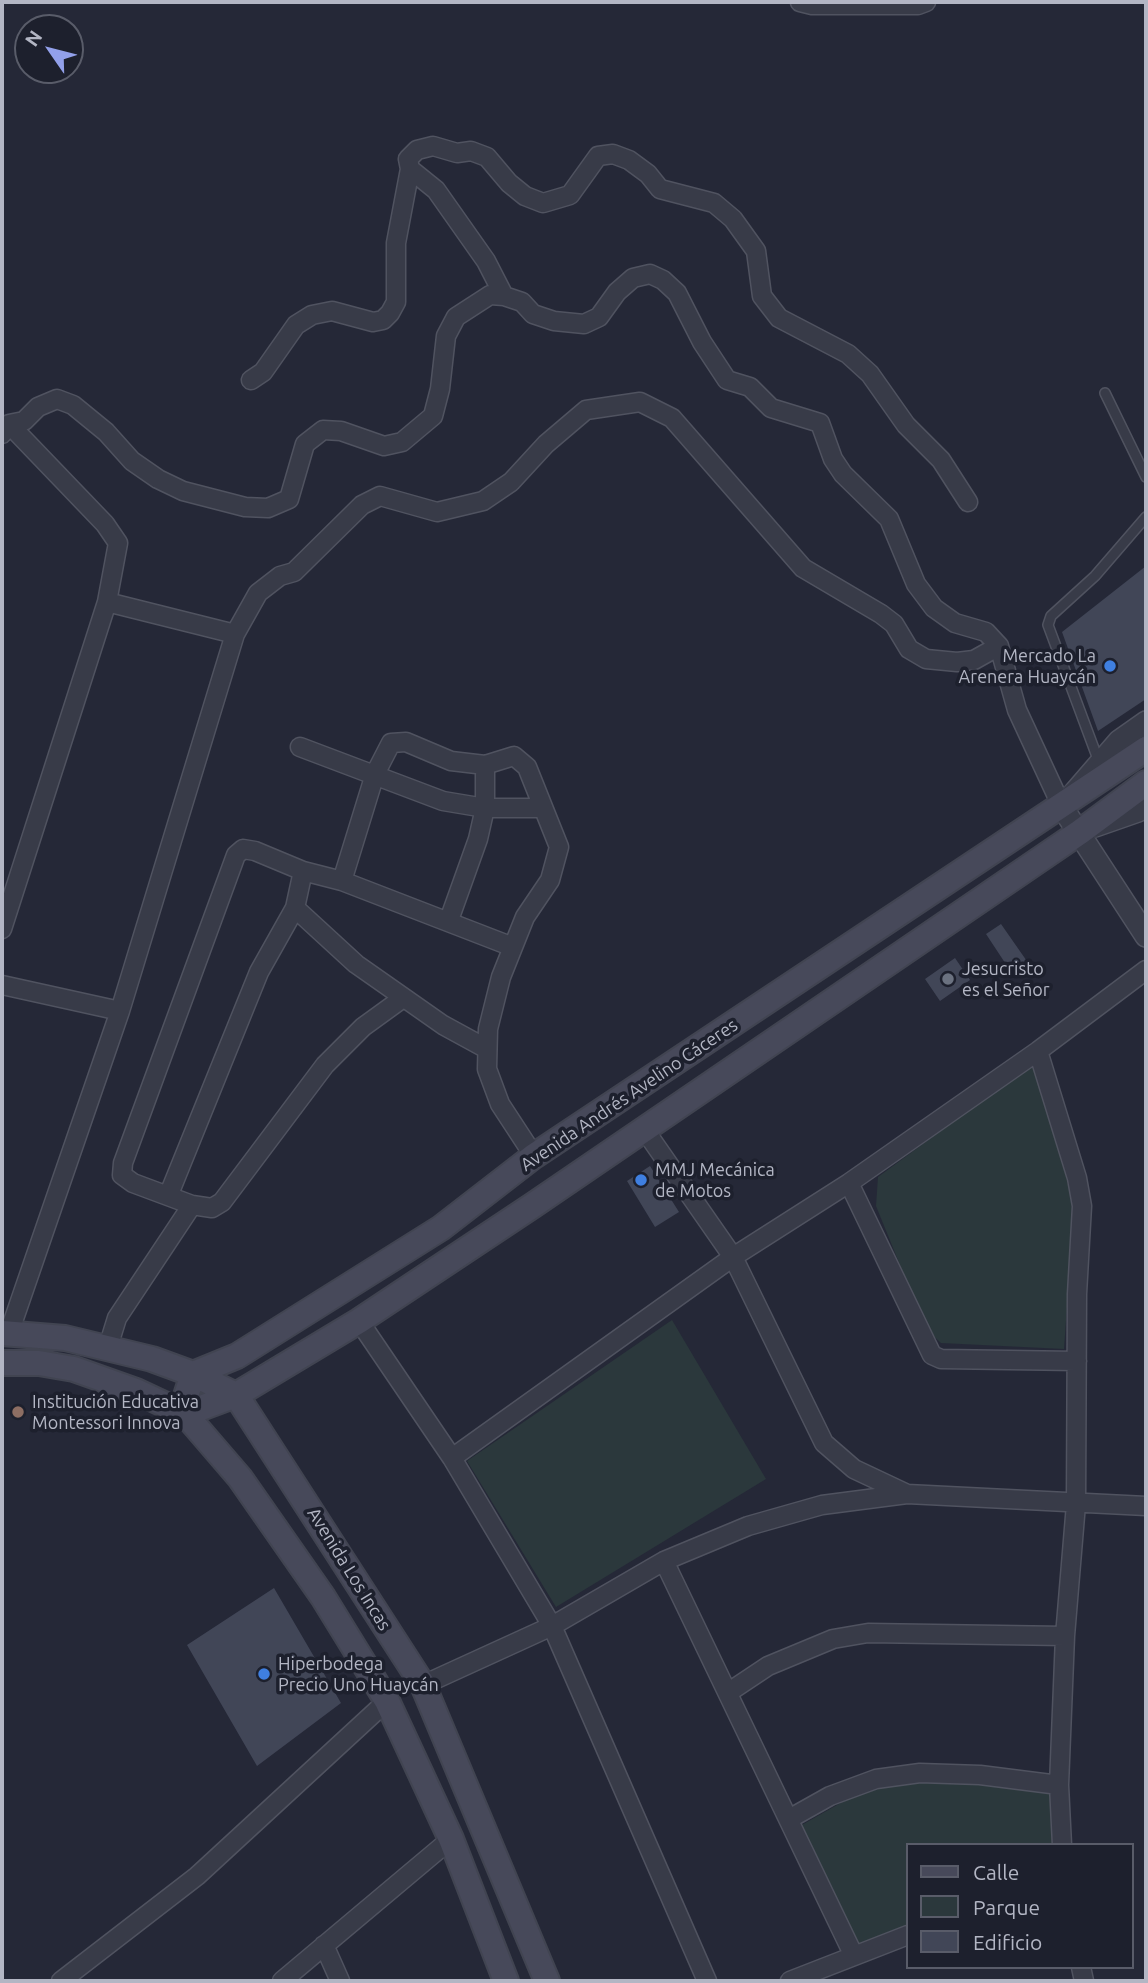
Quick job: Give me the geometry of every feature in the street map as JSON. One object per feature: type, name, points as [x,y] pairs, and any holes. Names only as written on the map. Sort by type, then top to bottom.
[{"type":"main road","name":"Avenida Andrés Avelino Cáceres","points":[[193,1374],[237,1356],[441,1228],[534,1156],[816,972],[1146,749]]},
{"type":"main road","name":"Avenida Andrés Avelino Cáceres","points":[[184,1415],[236,1395],[359,1321],[1080,832],[1146,783]]},
{"type":"main road","points":[[816,972],[835,998]]},
{"type":"main road","points":[[441,1228],[457,1255]]},
{"type":"main road","points":[[5,1333],[65,1338],[108,1348],[193,1374],[236,1395]]},
{"type":"main road","points":[[2,1363],[39,1363],[74,1369],[136,1391],[184,1415],[185,1399],[193,1374]]},
{"type":"main road","name":"Avenida Los Incas","points":[[236,1395],[422,1685],[547,1981]]},
{"type":"main road","name":"Avenida Los Incas","points":[[184,1415],[247,1489],[323,1597],[387,1701],[451,1839],[506,1981]]},
{"type":"street","points":[[800,2],[812,5],[918,5],[926,2]]},
{"type":"street","points":[[251,380],[263,372],[296,325],[312,315],[332,311],[373,322],[383,320],[390,313],[396,302],[396,243],[410,169],[408,159],[417,150],[433,146],[457,153],[471,151],[487,157],[509,183],[525,196],[543,203],[570,195],[598,156],[613,154],[649,174],[660,189],[714,203],[733,219],[756,251],[762,296],[779,318],[848,354],[870,374],[906,425],[941,460],[968,502]]},
{"type":"street","points":[[410,169],[436,190],[486,261],[504,296]]},
{"type":"street","points":[[2,929],[107,602],[118,542],[105,524],[5,429],[24,421],[38,407],[57,399],[73,405],[106,432],[132,461],[158,480],[183,491],[245,507],[268,508],[289,499],[305,444],[323,430],[341,431],[384,446],[402,442],[433,416],[440,389],[446,336],[456,317],[489,295],[523,302],[533,313],[554,321],[584,324],[599,317],[617,292],[633,278],[650,274],[663,280],[685,305],[702,342],[727,380],[750,387],[771,408],[820,423],[833,459],[843,474],[889,519],[916,584],[934,608],[955,623],[986,632],[999,646],[1017,710],[1062,807],[1146,936]]},
{"type":"street","points":[[5,1333],[120,1011],[235,634],[258,593],[280,576],[293,572],[362,505],[380,496],[437,512],[483,501],[511,482],[545,444],[586,410],[640,402],[672,418],[803,568],[881,614],[894,624],[909,649],[926,659],[957,662],[974,660],[999,646]]},
{"type":"street","points":[[107,602],[235,634]]},
{"type":"street","name":"Avenida Andrés Avelino Cáceres","points":[[1062,807],[1119,741],[1146,722]]},
{"type":"street","points":[[342,881],[375,775],[391,743],[406,742],[451,761],[485,765],[514,757],[522,760],[559,847],[556,863],[541,896],[525,917],[513,947],[488,1029],[487,1069],[500,1104],[534,1156]]},
{"type":"street","points":[[300,747],[443,801],[485,808],[542,808]]},
{"type":"street","points":[[449,920],[478,839],[485,808],[485,765]]},
{"type":"street","name":"Avenida Andrés Avelino Cáceres","points":[[1080,832],[1138,811],[1146,805]]},
{"type":"street","points":[[403,998],[363,1027],[325,1065],[222,1202],[212,1208],[192,1205],[169,1194],[133,1183],[122,1175],[123,1163],[236,855],[243,849],[255,851],[303,872],[342,881],[449,920],[513,947]]},
{"type":"street","points":[[169,1194],[259,972],[295,908],[303,872]]},
{"type":"street","points":[[295,908],[356,964],[443,1026],[488,1049]]},
{"type":"street","points":[[452,1458],[733,1257],[849,1183],[1038,1051],[1146,970]]},
{"type":"street","points":[[2,985],[120,1011]]},
{"type":"street","points":[[1038,1051],[1077,1178],[1082,1206],[1076,1504],[1065,1636],[1059,1785],[1062,1843]]},
{"type":"street","points":[[645,1129],[663,1160],[733,1257],[824,1443],[854,1469],[906,1494]]},
{"type":"street","points":[[849,1183],[932,1355],[941,1359],[1077,1361]]},
{"type":"street","points":[[108,1348],[117,1318],[192,1205]]},
{"type":"street","points":[[359,1321],[452,1458],[552,1626],[707,1981]]},
{"type":"street","points":[[422,1685],[552,1626],[664,1561],[748,1526],[822,1505],[906,1494],[1146,1506]]},
{"type":"street","points":[[664,1561],[854,1956]]},
{"type":"street","points":[[729,1692],[768,1666],[834,1639],[868,1633],[1065,1636]]},
{"type":"street","points":[[61,1981],[197,1876],[387,1701]]},
{"type":"street","points":[[789,1819],[830,1796],[876,1779],[920,1773],[980,1775],[1059,1785]]},
{"type":"street","points":[[282,1981],[451,1839]]},
{"type":"street","points":[[790,1981],[906,1936]]},
{"type":"street","points":[[324,1945],[341,1981]]},
{"type":"lane","points":[[1105,393],[1146,477]]},
{"type":"lane","points":[[1100,763],[1048,625],[1051,616],[1095,576],[1146,517]]},
{"type":"green space","points":[[1036,1061],[1074,1207],[1064,1349],[941,1343],[926,1329],[876,1206],[878,1177]]},
{"type":"green space","points":[[672,1320],[766,1479],[556,1607],[467,1461]]},
{"type":"green space","points":[[930,1781],[986,1783],[1054,1792],[1056,1843],[906,1843],[906,1931],[857,1949],[800,1826],[853,1796],[886,1785]]},
{"type":"building","name":"Mercado La Arenera Huaycán","points":[[1146,566],[1146,699],[1098,731],[1062,632]]},
{"type":"building","points":[[1001,924],[1031,967],[1015,978],[986,934]]},
{"type":"building","name":"Jesucristo es el Señor","points":[[955,958],[970,980],[940,1001],[925,979]]},
{"type":"building","points":[[650,1166],[679,1212],[655,1227],[627,1181]]},
{"type":"building","name":"Hiperbodega Precio Uno Huaycán","points":[[274,1588],[341,1703],[257,1766],[187,1645]]},
{"type":"place","name":"Mercado La Arenera Huaycán","points":[[1110,666]]},
{"type":"place","name":"Jesucristo es el Señor","points":[[948,979]]},
{"type":"place","name":"MMJ Mecánica de Motos","points":[[641,1180]]},
{"type":"place","name":"Institución Educativa Montessori Innova","points":[[18,1412]]},
{"type":"place","name":"Hiperbodega Precio Uno Huaycán","points":[[264,1674]]}]
